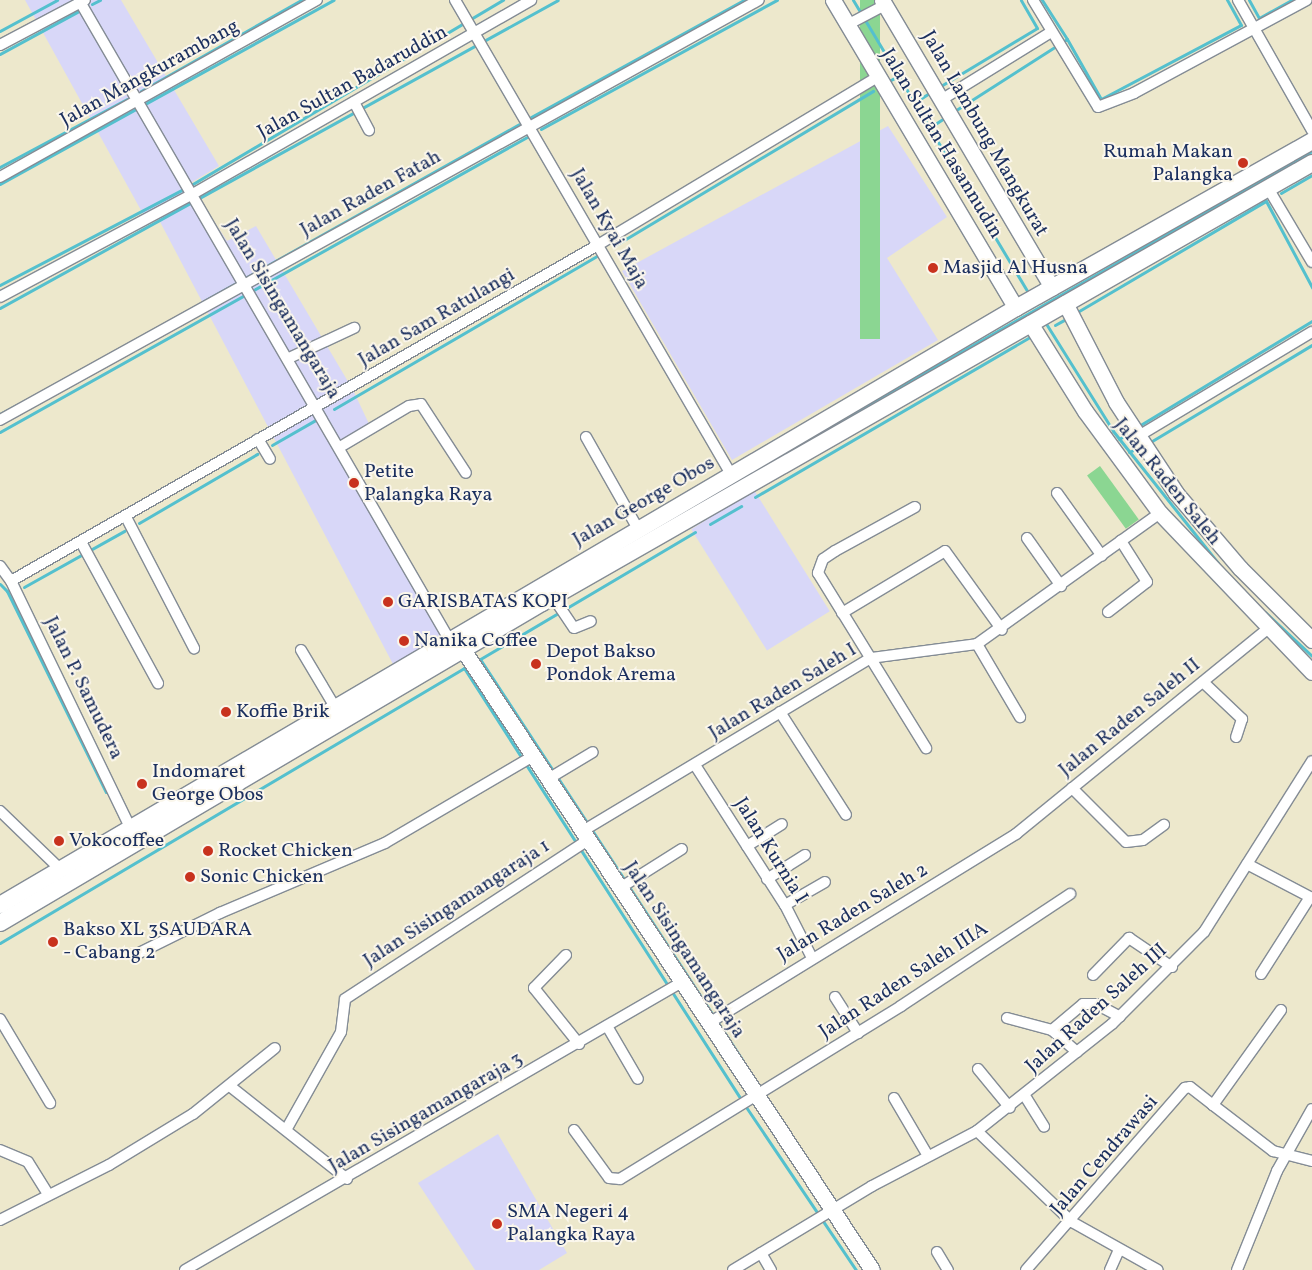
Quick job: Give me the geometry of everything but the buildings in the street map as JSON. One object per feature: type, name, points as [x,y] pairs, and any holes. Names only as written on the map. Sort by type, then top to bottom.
[{"type":"main road","name":"Jalan George Obos","points":[[0,905],[130,827],[464,651],[638,529],[732,476],[1016,308],[1312,140]]},
{"type":"main road","points":[[1066,303],[1312,163]]},
{"type":"main road","points":[[1158,228],[1169,244]]},
{"type":"main road","name":"Jalan George Obos","points":[[0,923],[275,752],[335,707],[450,639],[543,597],[915,389],[1034,329],[1066,303]]},
{"type":"main road","points":[[906,373],[915,389]]},
{"type":"street","name":"Jalan Mangkurambang","points":[[0,177],[317,0]]},
{"type":"street","name":"Jalan Kyai Maja","points":[[455,0],[531,126],[732,476]]},
{"type":"street","name":"Jalan Sultan Badaruddin","points":[[0,296],[191,195],[476,35],[531,0]]},
{"type":"street","name":"Jalan Raden Fatah","points":[[0,420],[247,286],[759,0]]},
{"type":"street","name":"Jalan Sultan Hasannudin","points":[[833,0],[876,78],[1016,308]]},
{"type":"street","points":[[1033,0],[1098,107],[1134,93],[1255,30],[1307,0]]},
{"type":"street","points":[[1238,0],[1312,130]]},
{"type":"street","name":"Jalan Sisingamangaraja","points":[[82,1],[191,195],[247,286],[450,639]]},
{"type":"street","points":[[0,46],[82,1]]},
{"type":"street","points":[[847,25],[881,5]]},
{"type":"street","name":"Jalan Lambung Mangkurat","points":[[881,5],[941,100],[1052,288]]},
{"type":"street","points":[[941,100],[1051,32]]},
{"type":"street","name":"Jalan Sam Ratulangi","points":[[11,581],[126,517],[258,439],[598,245],[876,78]]},
{"type":"street","points":[[354,102],[369,130]]},
{"type":"street","points":[[1268,188],[1312,262]]},
{"type":"street","points":[[1066,303],[1127,421],[1146,451],[1217,543],[1312,640]]},
{"type":"street","points":[[289,358],[354,328]]},
{"type":"street","name":"Jalan Raden Saleh","points":[[1034,329],[1085,411],[1160,513],[1264,627],[1312,672]]},
{"type":"street","points":[[1137,437],[1312,332]]},
{"type":"street","points":[[340,447],[409,406],[421,404],[466,473]]},
{"type":"street","points":[[586,437],[638,529]]},
{"type":"street","points":[[258,439],[270,459]]},
{"type":"street","points":[[1056,493],[1102,556]]},
{"type":"street","points":[[915,507],[835,551],[818,566],[821,581],[926,748]]},
{"type":"street","name":"Jalan Raden Saleh I","points":[[584,836],[780,712],[871,658],[977,644],[1002,630],[1160,513]]},
{"type":"street","points":[[126,517],[194,648]]},
{"type":"street","points":[[1027,538],[1061,586]]},
{"type":"street","points":[[1108,612],[1148,582],[1121,541]]},
{"type":"street","points":[[81,542],[158,684]]},
{"type":"street","points":[[842,613],[945,551],[1002,630]]},
{"type":"street","name":"Jalan P. Samudera","points":[[0,566],[11,581],[130,827]]},
{"type":"street","points":[[543,597],[574,628],[591,621]]},
{"type":"street","name":"Jalan Raden Saleh II","points":[[1016,834],[1202,682],[1264,627]]},
{"type":"street","points":[[977,644],[1020,717]]},
{"type":"street","points":[[301,650],[335,707]]},
{"type":"street","name":"Jalan Sisingamangaraja","points":[[464,651],[756,1097],[834,1209],[872,1270]]},
{"type":"street","points":[[1202,682],[1242,720],[1236,736]]},
{"type":"street","points":[[780,712],[846,815]]},
{"type":"street","points":[[548,779],[593,752]]},
{"type":"street","points":[[137,954],[220,913],[385,843],[533,756]]},
{"type":"street","name":"Jalan Raden Saleh III","points":[[733,1270],[834,1209],[928,1156],[977,1131],[1010,1108],[1120,1017],[1172,967],[1204,932],[1312,761]]},
{"type":"street","name":"Jalan Kurnia I","points":[[695,765],[785,905],[812,958]]},
{"type":"street","points":[[1072,788],[1126,842],[1143,840],[1164,825]]},
{"type":"street","points":[[0,811],[60,870]]},
{"type":"street","points":[[747,846],[782,824]]},
{"type":"street","name":"Jalan Raden Saleh 2","points":[[709,1023],[1016,834]]},
{"type":"street","name":"Jalan Sisingamangaraja 1","points":[[286,1130],[342,1032],[347,997],[584,836]]},
{"type":"street","points":[[620,888],[682,849]]},
{"type":"street","points":[[767,879],[806,854]]},
{"type":"street","points":[[1248,864],[1311,897],[1261,974]]},
{"type":"street","points":[[785,905],[825,882]]},
{"type":"street","name":"Jalan Raden Saleh IIIA","points":[[574,1130],[614,1180],[756,1097],[1070,894]]},
{"type":"street","points":[[1093,975],[1130,938],[1172,967]]},
{"type":"street","points":[[566,955],[534,988],[579,1044]]},
{"type":"street","name":"Jalan Sisingamangaraja 3","points":[[185,1270],[347,1179],[682,982]]},
{"type":"street","points":[[835,997],[858,1032]]},
{"type":"street","points":[[1052,1030],[1088,1003],[1120,1017]]},
{"type":"street","points":[[1280,1010],[1213,1105],[1273,1151],[1312,1161]]},
{"type":"street","points":[[1007,1018],[1052,1030],[1077,1052]]},
{"type":"street","points":[[0,1019],[50,1103]]},
{"type":"street","points":[[607,1026],[638,1079]]},
{"type":"street","points":[[0,1220],[128,1154],[231,1087],[276,1048]]},
{"type":"street","points":[[978,1069],[1010,1108]]},
{"type":"street","points":[[231,1087],[347,1179]]},
{"type":"street","name":"Jalan Cendrawasi","points":[[1026,1270],[1072,1222],[1185,1088],[1190,1087],[1213,1105]]},
{"type":"street","points":[[1025,1096],[1044,1127]]},
{"type":"street","points":[[894,1098],[928,1156]]},
{"type":"street","points":[[1237,1270],[1285,1154],[1312,1109]]},
{"type":"street","points":[[977,1131],[1072,1222],[1119,1250],[1158,1270]]},
{"type":"street","points":[[0,1150],[24,1158],[48,1194]]},
{"type":"street","points":[[1110,1270],[1119,1250]]},
{"type":"street","points":[[937,1252],[948,1270]]},
{"type":"street","points":[[761,1253],[771,1270]]},
{"type":"shaded area","points":[[25,0],[121,0],[219,166],[189,184],[227,241],[256,226],[353,390],[370,426],[334,447],[444,637],[394,666],[158,218],[148,223]]},
{"type":"shaded area","points":[[888,126],[947,217],[887,258],[938,340],[732,460],[622,271]]},
{"type":"shaded area","points":[[754,490],[830,611],[767,650],[691,529]]},
{"type":"shaded area","name":"SMA Negeri 4 Palangka Raya","points":[[498,1134],[567,1253],[539,1270],[475,1270],[418,1183]]},
{"type":"green space","points":[[860,0],[880,0],[880,339],[860,339]]},
{"type":"green space","points":[[1100,466],[1139,519],[1126,529],[1087,475]]},
{"type":"waterway","points":[[0,31],[57,0]]},
{"type":"waterway","points":[[92,4],[100,0]]},
{"type":"waterway","points":[[141,91],[301,0]]},
{"type":"waterway","points":[[0,184],[334,0]]},
{"type":"waterway","points":[[0,285],[191,185],[503,0]]},
{"type":"waterway","points":[[0,308],[558,0]]},
{"type":"waterway","points":[[531,117],[744,0]]},
{"type":"waterway","points":[[541,129],[777,0]]},
{"type":"waterway","points":[[853,0],[1029,294]]},
{"type":"waterway","points":[[939,87],[1037,28],[1021,0]]},
{"type":"waterway","points":[[1042,0],[1067,39]]},
{"type":"waterway","points":[[953,112],[1067,39],[1101,99],[1241,25],[1227,0]]},
{"type":"waterway","points":[[1249,0],[1259,18],[1291,0]]},
{"type":"waterway","points":[[0,54],[77,12]]},
{"type":"waterway","points":[[889,81],[898,76]]},
{"type":"waterway","points":[[614,246],[873,91]]},
{"type":"waterway","points":[[914,103],[931,92]]},
{"type":"waterway","points":[[0,167],[127,99]]},
{"type":"waterway","points":[[929,128],[946,117]]},
{"type":"waterway","points":[[204,301],[519,124]]},
{"type":"waterway","points":[[0,432],[527,137]]},
{"type":"waterway","points":[[807,440],[1312,151]]},
{"type":"waterway","points":[[1281,193],[1312,175]]},
{"type":"waterway","points":[[1079,311],[1266,201],[1312,287]]},
{"type":"waterway","points":[[334,409],[600,254]]},
{"type":"waterway","points":[[1055,325],[1064,320]]},
{"type":"waterway","points":[[1137,427],[1312,321]]},
{"type":"waterway","points":[[1045,322],[1113,431],[1218,563]]},
{"type":"waterway","points":[[755,497],[1033,335]]},
{"type":"waterway","points":[[1147,444],[1312,345]]},
{"type":"waterway","points":[[0,414],[19,404]]},
{"type":"waterway","points":[[272,445],[319,418]]},
{"type":"waterway","points":[[1119,439],[1130,432]]},
{"type":"waterway","points":[[1129,452],[1140,447]]},
{"type":"waterway","points":[[139,523],[257,454]]},
{"type":"waterway","points":[[710,524],[741,506]]},
{"type":"waterway","points":[[24,587],[124,531]]},
{"type":"waterway","points":[[695,532],[480,659],[742,1060]]},
{"type":"waterway","points":[[0,584],[7,591],[106,792]]},
{"type":"waterway","points":[[1265,612],[1312,656]]},
{"type":"waterway","points":[[0,943],[464,668],[744,1104],[856,1270]]},
{"type":"place","name":"Rumah Makan Palangka","points":[[1243,163]]},
{"type":"place","name":"Masjid Al Husna","points":[[933,268]]},
{"type":"place","name":"Petite Palangka Raya","points":[[354,483]]},
{"type":"place","name":"GARISBATAS KOPI","points":[[388,602]]},
{"type":"place","name":"Nanika Coffee","points":[[404,641]]},
{"type":"place","name":"Depot Bakso Pondok Arema","points":[[536,664]]},
{"type":"place","name":"Koffie Brik","points":[[226,712]]},
{"type":"place","name":"Indomaret George Obos","points":[[142,784]]},
{"type":"place","name":"Vokocoffee","points":[[59,841]]},
{"type":"place","name":"Rocket Chicken","points":[[208,851]]},
{"type":"place","name":"Sonic Chicken","points":[[190,877]]},
{"type":"place","name":"Bakso XL 3SAUDARA - Cabang 2","points":[[53,942]]},
{"type":"place","name":"SMA Negeri 4 Palangka Raya","points":[[497,1224]]}]
